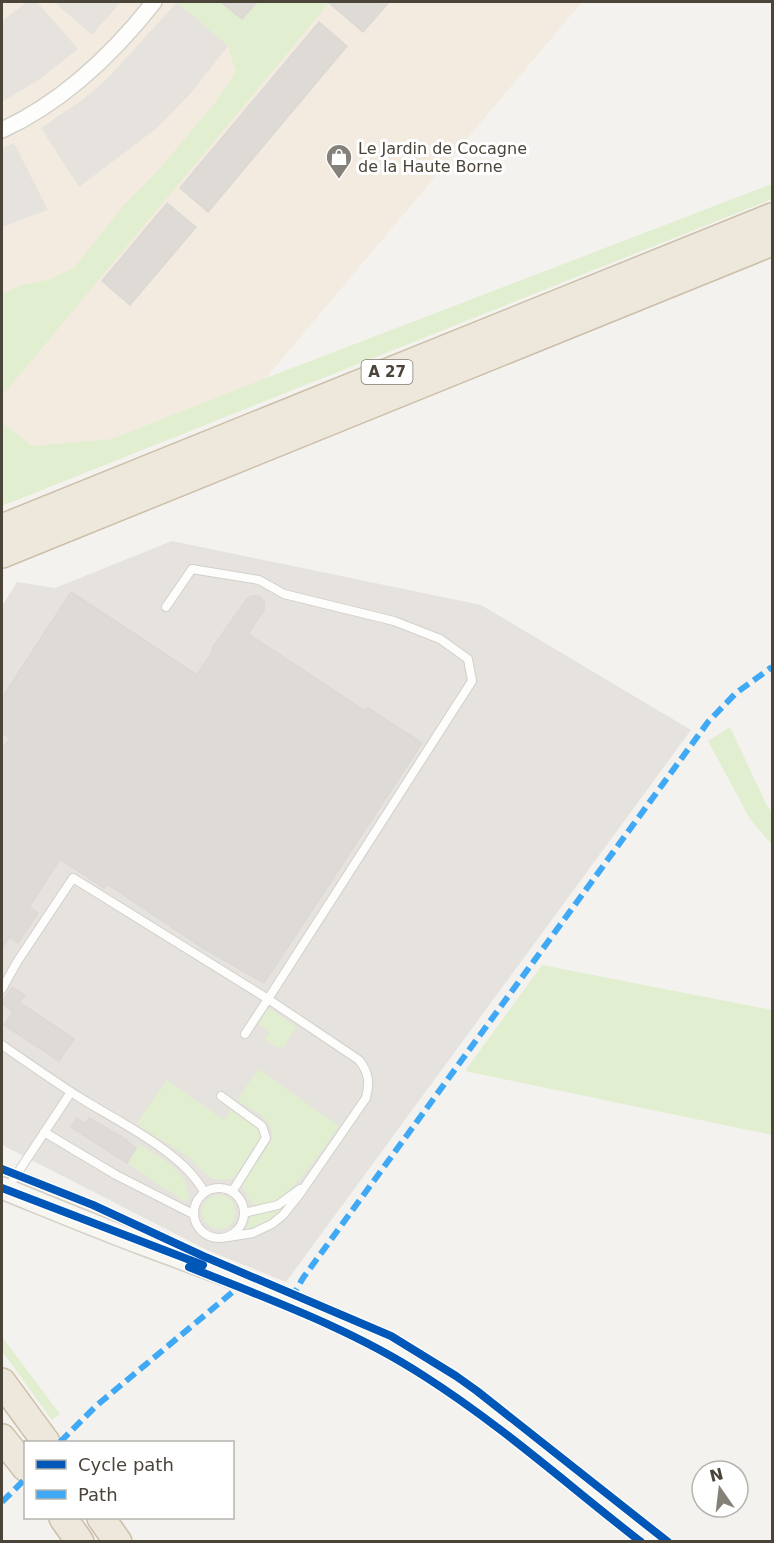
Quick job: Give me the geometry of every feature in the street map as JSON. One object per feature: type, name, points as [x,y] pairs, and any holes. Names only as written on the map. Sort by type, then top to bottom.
[{"type":"highway","name":"A 27","points":[[2,528],[772,217]]},
{"type":"highway","name":"A 27","points":[[2,554],[772,242]]},
{"type":"highway","points":[[2,1382],[45,1441]]},
{"type":"highway","points":[[2,1438],[24,1466]]},
{"type":"highway","points":[[64,1519],[80,1542]]},
{"type":"highway","points":[[102,1519],[118,1542]]},
{"type":"main road","points":[[6,1182],[104,1215],[246,1281],[343,1322],[436,1374],[492,1413],[655,1542]]},
{"type":"street","points":[[2,130],[42,108],[78,82],[112,51],[154,2]]},
{"type":"lane","points":[[166,607],[192,569],[259,580],[284,594],[394,621],[440,639],[468,659],[471,670],[472,681],[245,1034]]},
{"type":"lane","points":[[2,989],[17,962],[73,878],[268,999],[359,1060],[369,1075],[366,1098],[293,1204],[272,1224],[253,1233],[228,1237],[219,1238],[203,1233],[197,1226],[194,1214],[196,1201],[204,1192],[218,1187],[232,1192],[240,1200],[244,1213],[241,1225],[228,1237]]},
{"type":"lane","points":[[2,1045],[70,1092],[169,1153],[192,1173],[204,1192]]},
{"type":"lane","points":[[6,1182],[44,1132],[70,1092]]},
{"type":"lane","points":[[221,1096],[262,1126],[266,1138],[232,1192]]},
{"type":"lane","points":[[44,1132],[116,1175],[194,1214]]},
{"type":"lane","points":[[244,1213],[278,1205],[304,1186]]},
{"type":"shaded area","points":[[2,2],[582,2],[266,378],[111,439],[32,446],[2,422]]},
{"type":"shaded area","points":[[27,2],[37,2],[78,49],[40,79],[2,102],[2,21]]},
{"type":"shaded area","points":[[54,2],[121,2],[92,35]]},
{"type":"shaded area","points":[[177,2],[228,46],[191,93],[157,128],[79,187],[41,128],[82,100],[108,78]]},
{"type":"shaded area","points":[[14,143],[48,210],[2,227],[2,148]]},
{"type":"shaded area","points":[[172,541],[481,605],[691,730],[286,1282],[207,1250],[2,1145],[2,606],[17,582],[55,588]]},
{"type":"shaded area","points":[[89,928],[176,984],[197,955],[259,996],[247,1018],[270,1031],[265,1039],[273,1045],[224,1120],[41,991]]},
{"type":"shaded area","points":[[16,1074],[38,1088],[41,1103],[18,1139],[12,1136],[8,1143],[2,1140],[2,1078],[10,1083]]},
{"type":"green space","points":[[177,2],[221,2],[242,19],[257,2],[330,2],[2,396],[2,293],[23,285],[51,279],[74,268],[123,206],[156,173],[215,103],[236,72],[228,46]]},
{"type":"green space","points":[[772,184],[772,199],[2,506],[2,422],[32,446],[111,439]]},
{"type":"green space","points":[[730,727],[767,806],[772,812],[772,845],[750,819],[708,741]]},
{"type":"green space","points":[[542,965],[772,1010],[772,1135],[465,1071]]},
{"type":"green space","points":[[271,1009],[296,1027],[284,1047],[276,1047],[265,1039],[270,1031],[258,1024],[267,1010]]},
{"type":"green space","points":[[258,1069],[339,1126],[301,1178],[276,1201],[263,1205],[251,1203],[242,1186],[272,1139],[272,1132],[261,1115],[237,1100]]},
{"type":"green space","points":[[167,1080],[224,1120],[231,1110],[260,1128],[261,1136],[234,1178],[212,1179],[187,1156],[136,1124]]},
{"type":"green space","points":[[139,1144],[179,1172],[188,1189],[189,1199],[184,1201],[127,1163]]},
{"type":"green space","points":[[219,1195],[231,1200],[236,1212],[231,1224],[219,1229],[207,1224],[202,1212],[207,1200]]},
{"type":"green space","points":[[285,1209],[266,1223],[246,1230],[250,1216]]},
{"type":"green space","points":[[2,1337],[60,1414],[52,1420],[2,1351]]},
{"type":"building","points":[[221,2],[257,2],[242,19]]},
{"type":"building","points":[[328,2],[389,2],[363,32]]},
{"type":"building","points":[[319,22],[347,46],[208,212],[180,188]]},
{"type":"building","points":[[167,203],[196,227],[130,305],[102,281]]},
{"type":"building","points":[[71,592],[197,675],[214,649],[212,648],[247,599],[251,596],[259,596],[264,601],[264,610],[248,634],[365,711],[367,707],[422,743],[264,983],[203,948],[107,884],[104,888],[60,859],[29,907],[38,913],[18,943],[9,937],[2,949],[2,747],[11,739],[2,733],[2,698]]},
{"type":"building","points":[[12,987],[25,995],[19,1002],[74,1039],[59,1061],[4,1025],[13,1012],[2,1003]]},
{"type":"building","points":[[77,1118],[86,1124],[89,1118],[127,1140],[136,1148],[127,1163],[71,1127]]},
{"type":"marked path","points":[[291,1299],[303,1278],[708,722],[736,693],[772,667]]},
{"type":"marked path","points":[[61,1441],[96,1406],[241,1285]]},
{"type":"marked path","points":[[2,1502],[24,1480]]},
{"type":"cycle path","points":[[2,1169],[93,1205],[203,1256],[391,1336],[477,1391],[668,1542]]},
{"type":"cycle path","points":[[2,1188],[203,1265]]},
{"type":"cycle path","points":[[189,1267],[339,1329],[424,1376],[534,1456],[641,1542]]},
{"type":"place","name":"Le Jardin de Cocagne de la Haute Borne","points":[[339,180]]}]
